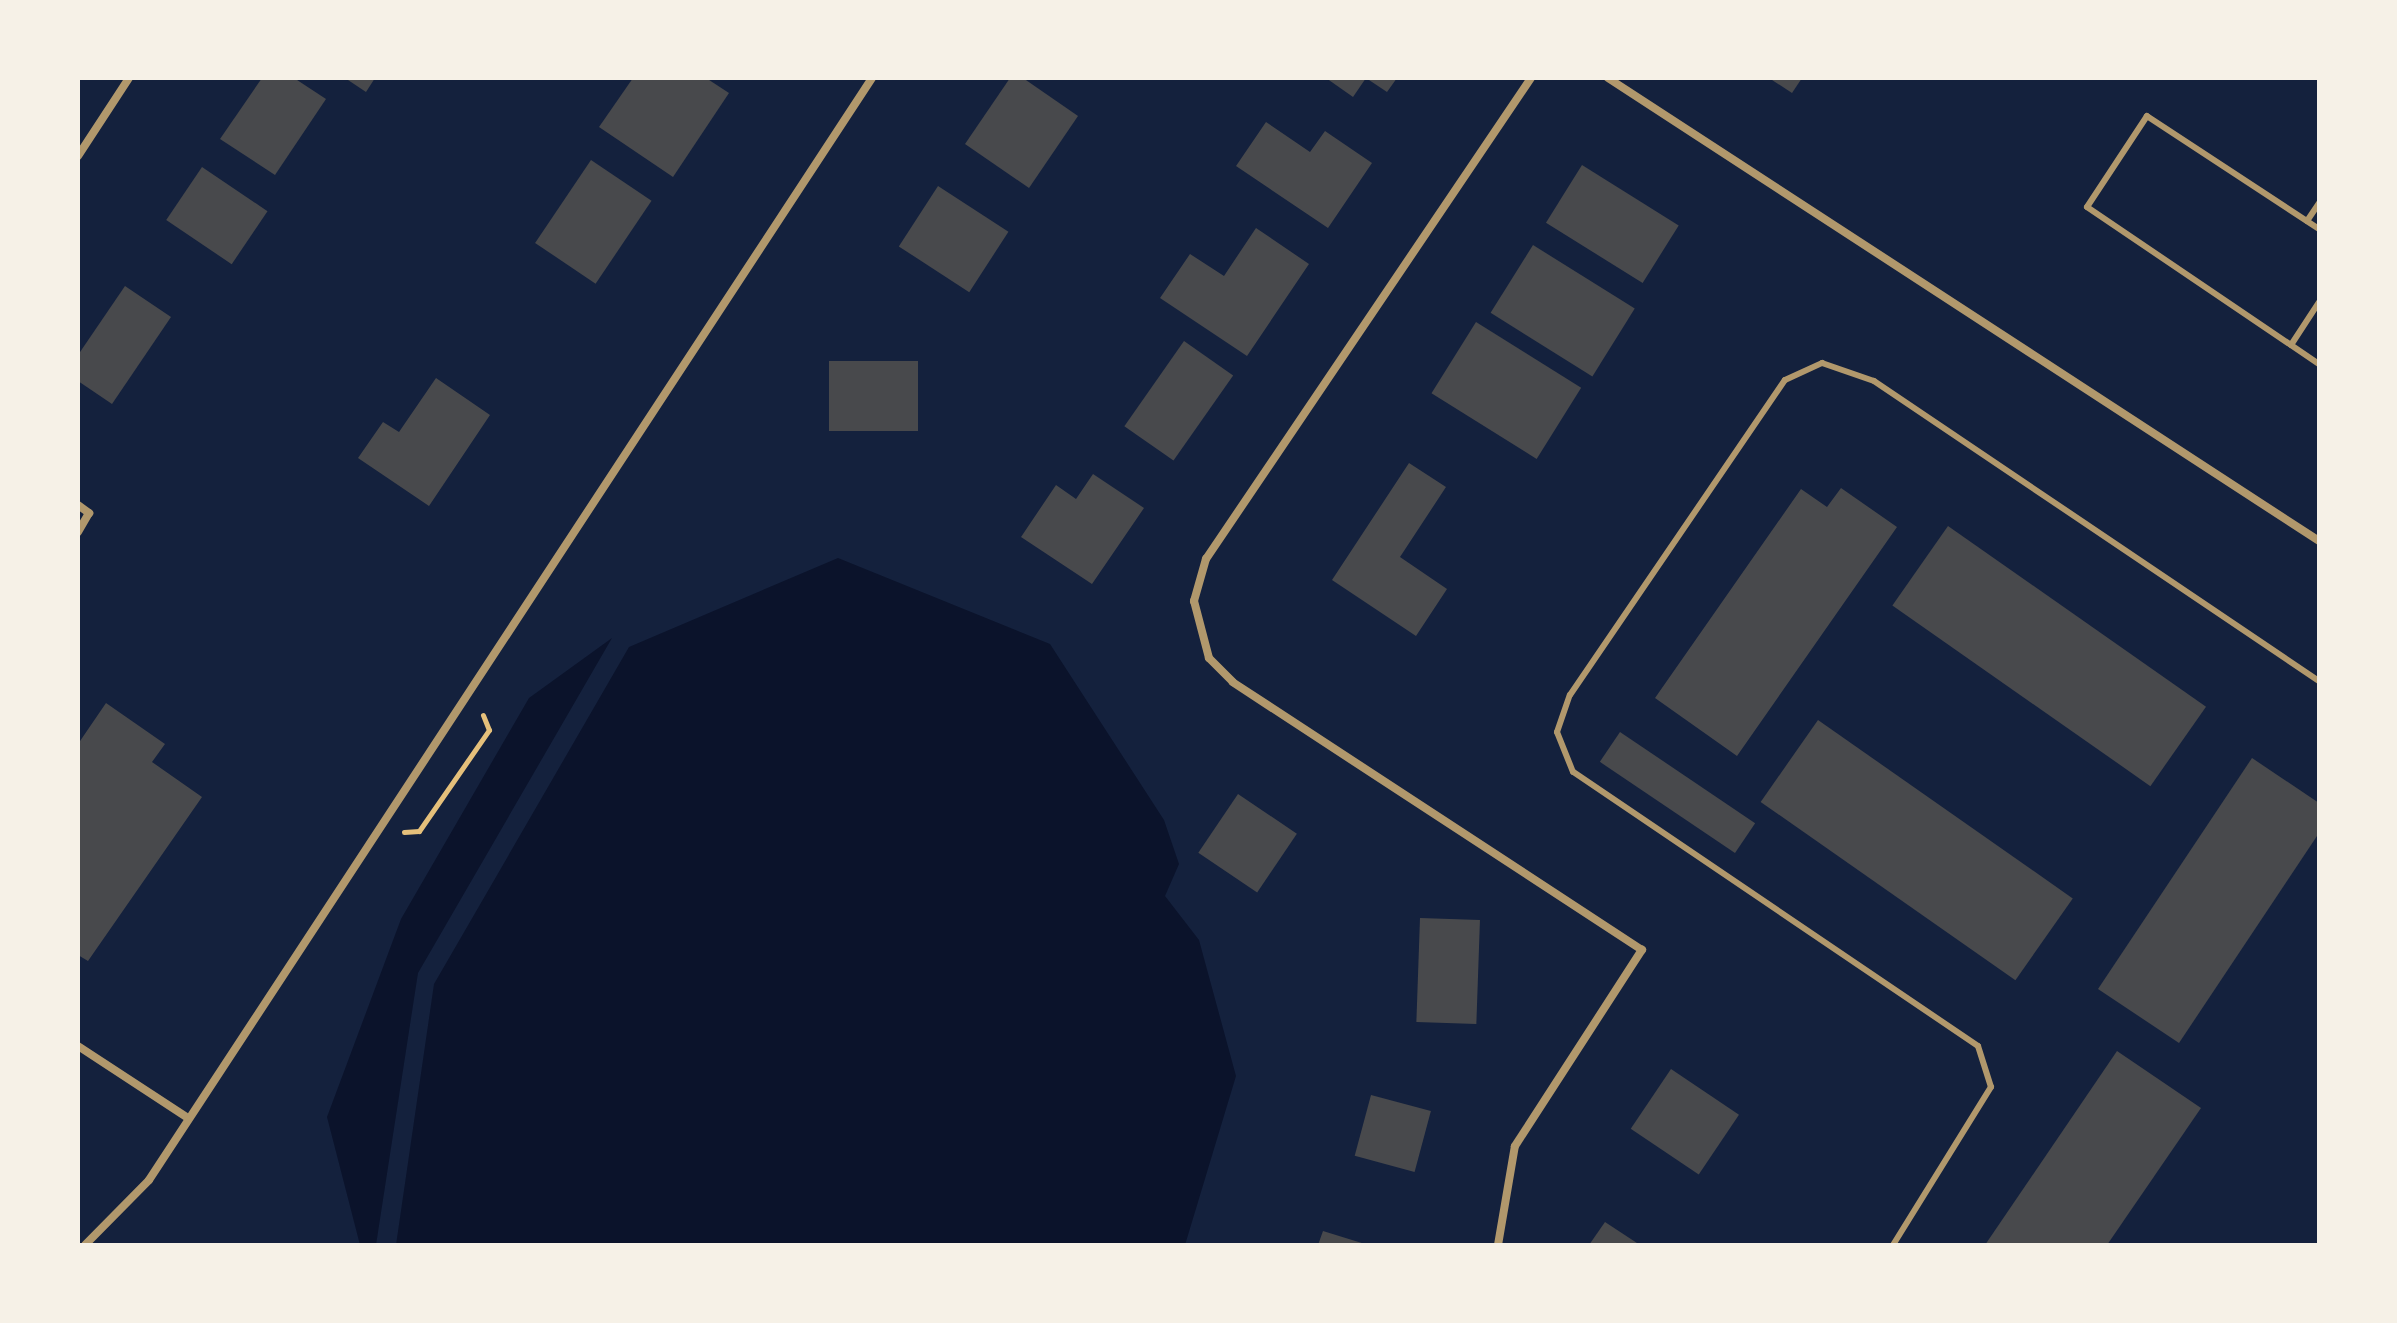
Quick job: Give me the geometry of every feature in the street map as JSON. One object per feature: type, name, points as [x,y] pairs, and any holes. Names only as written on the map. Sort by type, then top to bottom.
[{"type":"street","points":[[78,156],[129,78]]},
{"type":"street","points":[[85,1245],[149,1180],[185,1116],[872,78]]},
{"type":"street","points":[[1498,1245],[1515,1146],[1642,950],[1233,682],[1196,629],[1194,601],[1206,559],[1531,78]]},
{"type":"street","points":[[1608,78],[2319,541]]},
{"type":"street","points":[[78,505],[89,513],[78,532]]},
{"type":"street","points":[[78,1046],[185,1116]]},
{"type":"lane","points":[[2319,229],[2147,116],[2087,207],[2319,364]]},
{"type":"lane","points":[[2307,221],[2319,203]]},
{"type":"lane","points":[[2291,345],[2319,302]]},
{"type":"lane","points":[[1893,1245],[1991,1087],[1978,1046],[1573,772],[1557,732],[1570,695],[1785,380],[1822,363],[1874,381],[2319,681]]},
{"type":"water","points":[[838,558],[1050,644],[1164,820],[1179,864],[1165,896],[1199,940],[1236,1076],[1185,1245],[396,1245],[434,984],[629,647]]},
{"type":"water","points":[[612,638],[418,973],[376,1245],[360,1245],[327,1117],[401,919],[529,698]]},
{"type":"building","points":[[262,78],[294,78],[326,99],[275,175],[220,139]]},
{"type":"building","points":[[345,78],[375,78],[366,92]]},
{"type":"building","points":[[633,78],[706,78],[729,93],[673,177],[599,127]]},
{"type":"building","points":[[1010,78],[1023,78],[1078,116],[1029,188],[965,144]]},
{"type":"building","points":[[1326,78],[1366,78],[1353,97]]},
{"type":"building","points":[[1366,78],[1397,78],[1387,92]]},
{"type":"building","points":[[1769,78],[1802,78],[1792,93]]},
{"type":"building","points":[[1266,122],[1310,152],[1325,131],[1372,163],[1328,228],[1236,166]]},
{"type":"building","points":[[591,160],[652,201],[596,284],[535,243]]},
{"type":"building","points":[[1582,165],[1679,225],[1643,283],[1546,223]]},
{"type":"building","points":[[202,167],[267,211],[232,264],[166,220]]},
{"type":"building","points":[[938,186],[1008,232],[969,292],[899,246]]},
{"type":"building","points":[[1256,228],[1309,264],[1247,356],[1160,298],[1190,254],[1224,276]]},
{"type":"building","points":[[1533,245],[1635,309],[1592,376],[1491,313]]},
{"type":"building","points":[[125,286],[171,317],[112,404],[78,381],[78,355]]},
{"type":"building","points":[[1476,322],[1581,388],[1537,459],[1431,393]]},
{"type":"building","points":[[1184,341],[1233,375],[1173,461],[1124,426]]},
{"type":"building","points":[[829,361],[918,361],[918,431],[829,431]]},
{"type":"building","points":[[436,378],[490,415],[429,506],[358,458],[383,422],[399,432]]},
{"type":"building","points":[[1409,463],[1446,487],[1400,557],[1447,589],[1416,636],[1332,580]]},
{"type":"building","points":[[1093,474],[1144,508],[1092,584],[1021,537],[1056,485],[1076,499]]},
{"type":"building","points":[[1841,488],[1897,527],[1737,756],[1655,698],[1801,489],[1827,507]]},
{"type":"building","points":[[1948,526],[2206,707],[2150,786],[1892,605]]},
{"type":"building","points":[[106,703],[165,744],[152,762],[202,797],[88,961],[78,955],[78,744]]},
{"type":"building","points":[[1818,720],[2073,898],[2015,980],[1761,802]]},
{"type":"building","points":[[1620,732],[1755,823],[1735,853],[1600,762]]},
{"type":"building","points":[[2252,758],[2319,803],[2319,833],[2179,1043],[2098,989]]},
{"type":"building","points":[[1238,794],[1297,834],[1257,893],[1198,853]]},
{"type":"building","points":[[1420,918],[1480,920],[1476,1024],[1416,1022]]},
{"type":"building","points":[[2117,1051],[2201,1108],[2107,1245],[1985,1245]]},
{"type":"building","points":[[1671,1069],[1739,1115],[1699,1175],[1631,1129]]},
{"type":"building","points":[[1371,1095],[1431,1111],[1415,1172],[1355,1156]]},
{"type":"building","points":[[1605,1222],[1640,1245],[1589,1245]]},
{"type":"building","points":[[1323,1231],[1365,1244],[1365,1245],[1318,1245]]}]
